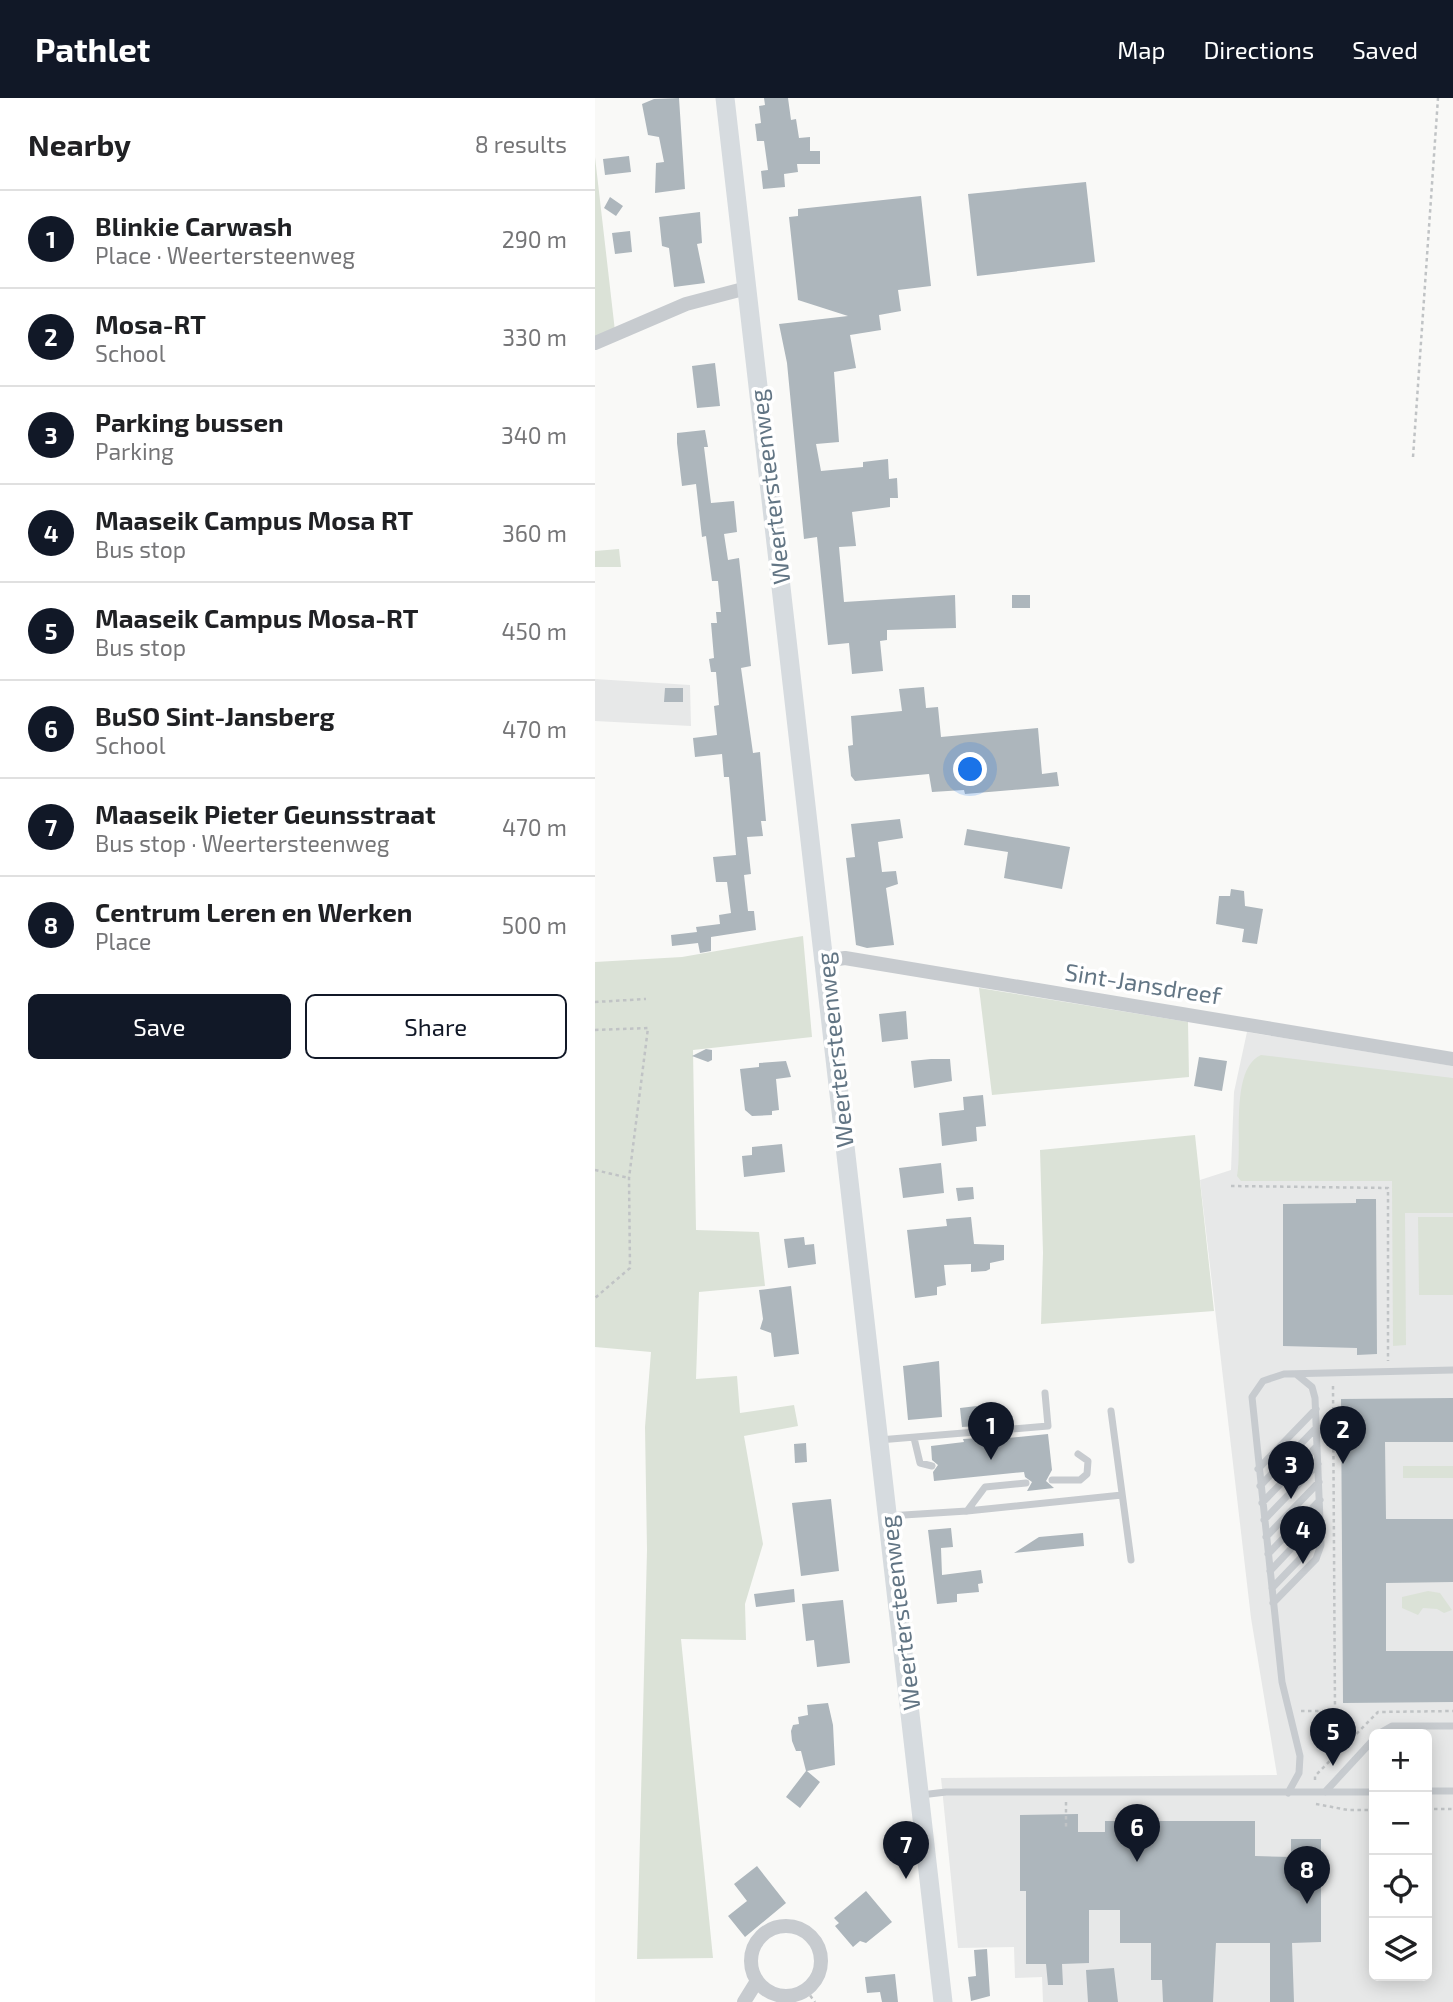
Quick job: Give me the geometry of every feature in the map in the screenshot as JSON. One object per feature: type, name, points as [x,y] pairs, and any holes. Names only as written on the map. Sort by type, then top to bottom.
[{"type":"main road","name":"Weertersteenweg","points":[[725,98],[943,2002]]},
{"type":"street","points":[[595,343],[686,304],[747,288]]},
{"type":"street","name":"Sint-Jansdreef","points":[[824,961],[845,958],[859,960],[1453,1059]]},
{"type":"street","points":[[789,1926],[809,1934],[820,1954],[818,1975],[806,1990],[783,1996],[764,1988],[757,1981],[750,1959],[758,1938],[777,1927],[789,1926]]},
{"type":"street","points":[[744,2002],[757,1981]]},
{"type":"lane","points":[[1288,1793],[1297,1781],[1300,1766],[1282,1682],[1252,1397],[1263,1381],[1271,1376],[1296,1373],[1453,1370]]},
{"type":"lane","points":[[1273,1603],[1316,1559],[1321,1549],[1316,1409],[1312,1387],[1296,1373]]},
{"type":"lane","points":[[878,1440],[1048,1426],[1045,1393]]},
{"type":"lane","points":[[1258,1469],[1316,1409]]},
{"type":"lane","points":[[1111,1411],[1131,1560]]},
{"type":"lane","points":[[1260,1486],[1317,1427]]},
{"type":"lane","points":[[914,1438],[920,1462],[932,1466]]},
{"type":"lane","points":[[1262,1503],[1317,1446]]},
{"type":"lane","points":[[1052,1480],[1080,1479],[1087,1474],[1089,1461],[1078,1454]]},
{"type":"lane","points":[[1264,1520],[1318,1464]]},
{"type":"lane","points":[[1266,1537],[1319,1482]]},
{"type":"lane","points":[[967,1511],[985,1487],[1026,1483]]},
{"type":"lane","points":[[887,1516],[967,1511],[1122,1495]]},
{"type":"lane","points":[[1268,1554],[1319,1500]]},
{"type":"lane","points":[[1270,1571],[1320,1518]]},
{"type":"lane","points":[[1272,1588],[1321,1536]]},
{"type":"lane","points":[[1387,1729],[1392,1726],[1453,1726]]},
{"type":"lane","points":[[1324,1792],[1369,1744]]},
{"type":"lane","points":[[1432,1791],[1453,1791]]},
{"type":"lane","points":[[921,1795],[946,1792],[1369,1792]]},
{"type":"path","points":[[1413,457],[1438,98]]},
{"type":"path","points":[[595,1002],[646,999]]},
{"type":"path","points":[[595,1030],[648,1028],[629,1178],[630,1268],[595,1298]]},
{"type":"path","points":[[595,1170],[629,1178]]},
{"type":"path","points":[[1231,1186],[1388,1188],[1388,1356]]},
{"type":"path","points":[[1290,1712],[1337,1711],[1333,1382]]},
{"type":"path","points":[[1066,1792],[1066,1827]]},
{"type":"path","points":[[1432,1809],[1453,1809]]},
{"type":"path","points":[[806,1990],[815,2002]]},
{"type":"shaded area","points":[[595,157],[615,331],[595,338]]},
{"type":"shaded area","points":[[619,549],[621,567],[595,567],[595,551]]},
{"type":"shaded area","points":[[595,679],[690,685],[691,726],[595,721]]},
{"type":"shaded area","points":[[803,936],[812,1037],[693,1050],[696,1230],[759,1232],[765,1286],[699,1292],[696,1379],[737,1376],[740,1413],[794,1405],[798,1426],[744,1436],[763,1544],[745,1604],[746,1640],[681,1639],[713,1958],[637,1959],[647,1550],[645,1427],[651,1352],[595,1347],[595,962],[682,957]]},
{"type":"shaded area","points":[[979,988],[1188,1022],[1189,1077],[992,1095]]},
{"type":"shaded area","points":[[1247,1032],[1453,1066],[1453,2002],[1043,2002],[1042,1977],[1015,1978],[1014,1947],[958,1948],[941,1778],[1277,1775],[1251,1618],[1200,1180],[1231,1170],[1234,1092]]},
{"type":"shaded area","points":[[1261,1055],[1453,1078],[1453,1213],[1405,1213],[1406,1345],[1393,1346],[1392,1181],[1241,1181],[1237,1176],[1241,1091],[1251,1063]]},
{"type":"shaded area","points":[[1195,1135],[1214,1311],[1041,1324],[1043,1253],[1040,1150]]},
{"type":"shaded area","points":[[1418,1217],[1453,1217],[1453,1295],[1419,1295]]},
{"type":"shaded area","points":[[1403,1466],[1453,1466],[1453,1478],[1403,1478]]},
{"type":"shaded area","points":[[1428,1591],[1440,1593],[1452,1610],[1444,1613],[1437,1609],[1423,1608],[1418,1615],[1402,1608],[1402,1597]]},
{"type":"building","points":[[679,98],[685,189],[655,193],[656,163],[664,162],[659,137],[648,135],[642,104],[654,99]]},
{"type":"building","points":[[764,98],[788,98],[791,120],[796,119],[799,138],[810,137],[810,151],[820,151],[820,164],[797,164],[798,172],[784,174],[785,187],[763,189],[761,171],[768,170],[764,141],[757,141],[755,124],[761,123],[759,106],[765,105]]},
{"type":"building","points":[[629,156],[631,172],[605,175],[603,159]]},
{"type":"building","points":[[1086,182],[1095,262],[977,276],[968,194]]},
{"type":"building","points":[[921,196],[931,286],[898,290],[901,311],[879,315],[881,330],[850,335],[856,368],[834,372],[839,442],[816,444],[821,471],[863,467],[863,462],[888,459],[889,479],[897,478],[898,498],[890,498],[890,507],[852,512],[856,546],[839,547],[844,602],[955,595],[956,628],[887,630],[887,640],[880,641],[883,671],[852,674],[849,643],[828,645],[817,537],[804,539],[787,363],[779,324],[848,316],[798,300],[789,217],[798,216],[798,209]]},
{"type":"building","points":[[610,197],[623,206],[616,216],[604,208]]},
{"type":"building","points":[[700,212],[702,243],[697,244],[705,283],[674,287],[669,248],[662,246],[659,217]]},
{"type":"building","points":[[630,231],[632,252],[615,254],[612,233]]},
{"type":"building","points":[[715,363],[720,406],[697,408],[692,366]]},
{"type":"building","points":[[705,430],[708,447],[704,447],[711,503],[734,501],[737,532],[724,534],[728,560],[739,558],[751,666],[741,668],[753,753],[760,752],[766,821],[761,821],[763,836],[747,837],[751,874],[744,875],[748,911],[754,911],[756,930],[711,937],[711,951],[700,953],[698,943],[672,946],[671,935],[697,932],[696,927],[720,924],[719,915],[731,913],[727,882],[716,882],[713,857],[736,855],[729,777],[724,777],[722,754],[695,757],[693,738],[717,735],[714,706],[719,705],[716,672],[711,672],[709,659],[714,658],[711,623],[717,623],[716,612],[721,612],[718,581],[712,581],[706,536],[702,537],[696,484],[682,486],[677,433]]},
{"type":"building","points":[[1012,595],[1030,595],[1030,608],[1012,608]]},
{"type":"building","points":[[924,687],[926,708],[938,707],[941,737],[1038,728],[1042,774],[1057,772],[1059,786],[965,794],[964,790],[932,792],[929,774],[855,781],[851,776],[848,746],[853,745],[851,716],[902,711],[899,689]]},
{"type":"building","points":[[665,688],[683,688],[683,702],[664,702]]},
{"type":"building","points":[[900,819],[903,838],[878,842],[882,872],[896,871],[898,884],[886,888],[894,945],[867,948],[856,945],[846,858],[855,857],[851,824]]},
{"type":"building","points":[[967,829],[1070,847],[1062,889],[1004,878],[1008,852],[964,845]]},
{"type":"building","points":[[1231,889],[1244,891],[1245,906],[1263,909],[1257,944],[1242,942],[1244,929],[1216,924],[1219,896],[1230,896]]},
{"type":"building","points":[[906,1011],[908,1039],[882,1042],[879,1014]]},
{"type":"building","points":[[706,1049],[712,1050],[712,1060],[708,1062],[692,1056]]},
{"type":"building","points":[[1199,1057],[1227,1061],[1222,1091],[1194,1086]]},
{"type":"building","points":[[950,1059],[952,1081],[914,1088],[911,1061]]},
{"type":"building","points":[[786,1061],[791,1077],[776,1079],[779,1110],[772,1111],[772,1115],[752,1116],[745,1110],[740,1069],[759,1067],[759,1063]]},
{"type":"building","points":[[983,1095],[986,1126],[976,1127],[977,1141],[942,1146],[939,1113],[964,1110],[963,1097]]},
{"type":"building","points":[[782,1144],[785,1172],[744,1177],[742,1156],[752,1155],[752,1147]]},
{"type":"building","points":[[941,1163],[944,1193],[903,1198],[899,1168]]},
{"type":"building","points":[[973,1187],[974,1199],[958,1201],[956,1188]]},
{"type":"building","points":[[1356,1199],[1376,1199],[1377,1354],[1357,1355],[1357,1348],[1283,1346],[1283,1204],[1356,1203]]},
{"type":"building","points":[[971,1217],[974,1244],[1004,1245],[1004,1260],[990,1263],[990,1269],[986,1271],[971,1272],[971,1264],[944,1265],[946,1285],[937,1287],[937,1295],[915,1298],[907,1230],[947,1226],[946,1219]]},
{"type":"building","points":[[804,1237],[805,1245],[814,1244],[816,1264],[788,1268],[784,1239]]},
{"type":"building","points":[[791,1286],[799,1354],[774,1357],[771,1333],[760,1329],[763,1319],[759,1290]]},
{"type":"building","points":[[939,1361],[942,1417],[908,1420],[903,1366]]},
{"type":"building","points":[[1453,1398],[1453,1442],[1385,1442],[1386,1519],[1453,1519],[1453,1582],[1386,1583],[1386,1651],[1453,1651],[1453,1702],[1343,1703],[1341,1399]]},
{"type":"building","points":[[977,1406],[979,1426],[962,1427],[960,1408]]},
{"type":"building","points":[[1048,1434],[1052,1470],[1046,1481],[1054,1488],[1027,1491],[1032,1482],[1025,1477],[1024,1472],[934,1481],[933,1472],[938,1465],[932,1460],[931,1446],[964,1442],[963,1439],[980,1438],[980,1441]]},
{"type":"building","points":[[806,1443],[807,1462],[795,1463],[794,1444]]},
{"type":"building","points":[[831,1499],[839,1571],[801,1576],[792,1503]]},
{"type":"building","points":[[951,1528],[953,1547],[941,1548],[942,1575],[981,1570],[983,1583],[978,1584],[979,1592],[957,1594],[957,1602],[937,1604],[928,1530]]},
{"type":"building","points":[[1083,1533],[1084,1546],[1014,1553],[1039,1537]]},
{"type":"building","points":[[794,1589],[795,1602],[756,1607],[754,1594]]},
{"type":"building","points":[[843,1600],[850,1663],[817,1667],[814,1640],[806,1641],[802,1604]]},
{"type":"building","points":[[828,1703],[833,1725],[835,1765],[807,1771],[820,1782],[800,1808],[786,1797],[806,1771],[801,1751],[796,1751],[792,1741],[791,1731],[793,1725],[799,1724],[798,1717],[808,1715],[807,1705]]},
{"type":"building","points":[[1078,1814],[1078,1832],[1105,1832],[1105,1821],[1255,1821],[1255,1856],[1291,1857],[1291,1839],[1321,1839],[1321,1942],[1292,1943],[1294,2002],[1270,2002],[1270,1943],[1216,1943],[1213,2002],[1163,2002],[1162,1980],[1151,1980],[1151,1943],[1120,1943],[1120,1910],[1089,1910],[1089,1963],[1062,1964],[1063,1985],[1048,1985],[1046,1964],[1026,1964],[1026,1891],[1020,1891],[1020,1815]]},
{"type":"building","points":[[757,1866],[786,1903],[745,1937],[728,1916],[747,1901],[734,1884]]},
{"type":"building","points":[[866,1891],[892,1922],[866,1943],[860,1941],[853,1947],[835,1926],[839,1923],[834,1918]]},
{"type":"building","points":[[987,1949],[990,1996],[971,2001],[968,1977],[976,1976],[974,1950]]},
{"type":"building","points":[[1114,1968],[1118,2002],[1088,2002],[1086,1970]]},
{"type":"building","points":[[895,1974],[898,2002],[882,2002],[880,1992],[867,1993],[865,1977]]},
{"type":"place","name":"Blinkie Carwash","points":[[991,1460]]},
{"type":"place","name":"Mosa-RT","points":[[1343,1464]]},
{"type":"place","name":"Parking bussen","points":[[1291,1499]]},
{"type":"place","name":"Maaseik Campus Mosa RT","points":[[1303,1564]]},
{"type":"place","name":"Maaseik Campus Mosa-RT","points":[[1333,1766]]},
{"type":"place","name":"BuSO Sint-Jansberg","points":[[1137,1862]]},
{"type":"place","name":"Maaseik Pieter Geunsstraat","points":[[906,1879]]},
{"type":"place","name":"Centrum Leren en Werken","points":[[1307,1904]]}]
